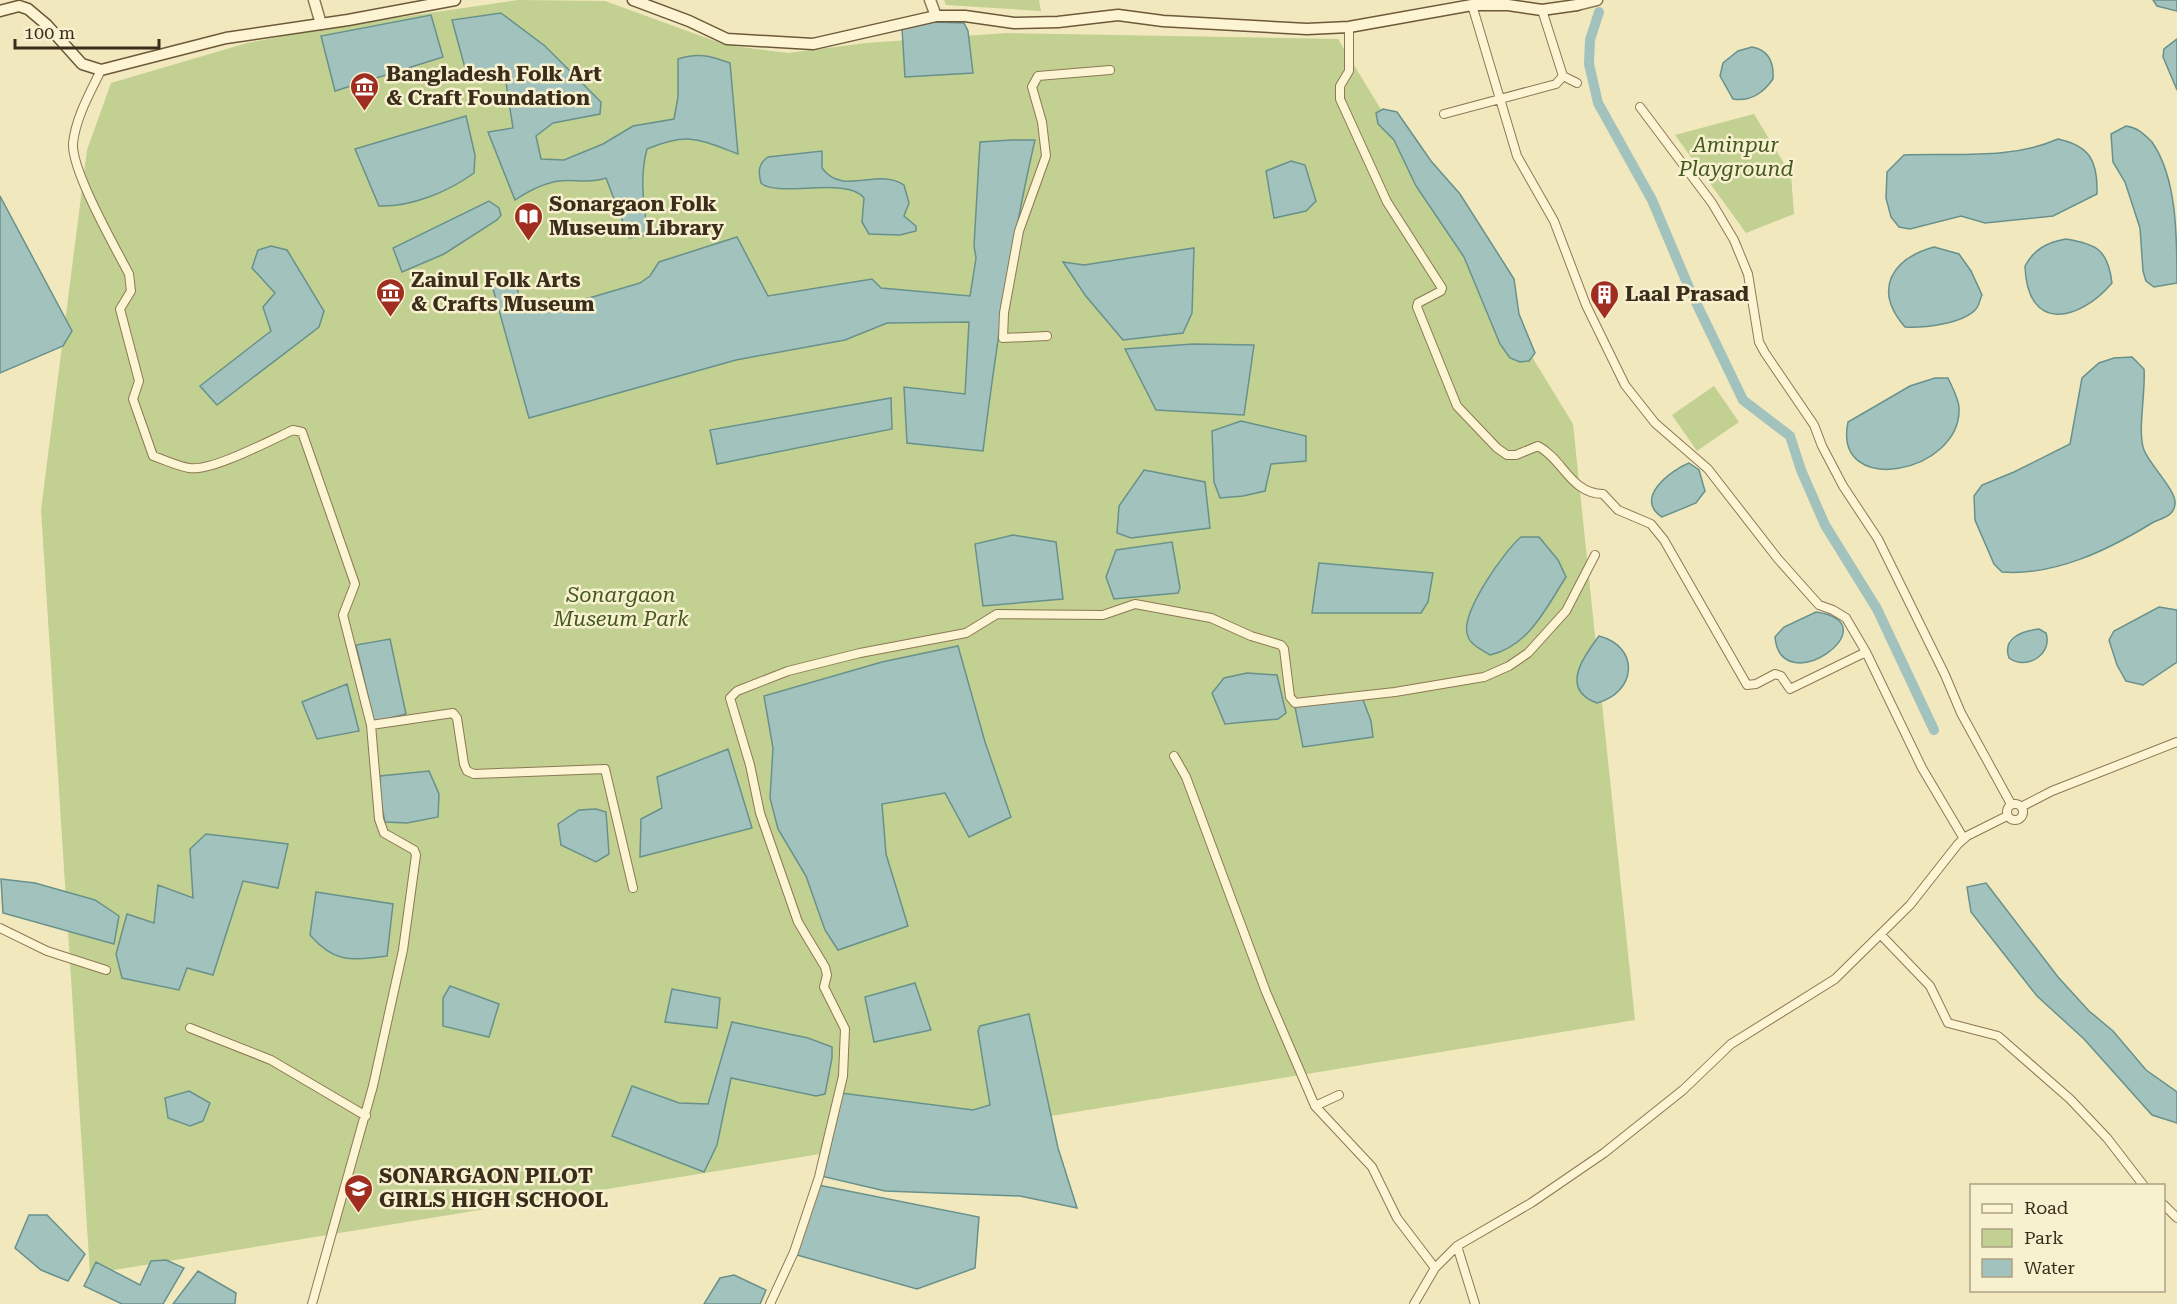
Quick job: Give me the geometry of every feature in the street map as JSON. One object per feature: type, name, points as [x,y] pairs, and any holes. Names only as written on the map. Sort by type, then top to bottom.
[{"type":"main road","points":[[315,0],[321,24]]},
{"type":"main road","points":[[0,11],[19,6],[28,9],[47,25],[81,64],[101,70],[226,38],[455,0]]},
{"type":"main road","points":[[633,0],[689,21],[727,39],[813,44],[936,15],[965,16],[1014,23],[1058,22],[1119,15],[1163,21],[1307,29],[1349,27],[1472,5],[1508,2],[1542,10],[1598,0]]},
{"type":"main road","points":[[930,0],[936,15]]},
{"type":"street","points":[[1472,5],[1501,98],[1504,118],[1518,156],[1554,222],[1586,305],[1625,385],[1656,423],[1708,469],[1778,559],[1819,606],[1846,618],[1866,652],[1922,768],[1964,839]]},
{"type":"street","points":[[1542,10],[1563,76],[1577,83]]},
{"type":"street","points":[[1349,27],[1349,71],[1340,86],[1340,99],[1387,202],[1442,288],[1442,291],[1418,303],[1417,307],[1457,406],[1497,448],[1508,455],[1516,455],[1538,446],[1548,452],[1571,479],[1587,492],[1603,494],[1618,510],[1651,524],[1664,540],[1748,685],[1756,684],[1775,674],[1781,676],[1790,689],[1866,652]]},
{"type":"street","points":[[101,70],[76,124],[73,146],[83,179],[129,274],[131,291],[120,309],[139,381],[133,399],[153,456],[189,468],[200,468],[219,464],[293,430],[302,432],[354,584],[343,615],[371,725],[382,830],[414,850],[416,861],[403,950],[366,1116],[312,1304]]},
{"type":"street","points":[[1047,336],[1003,338],[1004,313],[1019,231],[1046,156],[1042,122],[1032,87],[1038,76],[1110,70]]},
{"type":"street","points":[[1444,114],[1556,84],[1563,76]]},
{"type":"street","points":[[1640,107],[1712,203],[1734,240],[1748,274],[1759,342],[1814,424],[1822,446],[1843,486],[1878,539],[1945,675],[1961,713],[2011,804],[2021,807],[2052,791],[2177,742]]},
{"type":"street","points":[[770,1304],[794,1252],[819,1177],[843,1076],[845,1029],[824,987],[827,975],[825,967],[798,922],[760,813],[750,765],[730,698],[737,691],[788,671],[966,633],[997,614],[1103,615],[1135,604],[1211,618],[1251,636],[1281,645],[1284,649],[1290,697],[1295,703],[1395,692],[1484,677],[1528,653],[1566,611],[1595,555]]},
{"type":"street","points":[[371,725],[453,713],[457,718],[464,764],[467,771],[474,774],[605,769],[633,888]]},
{"type":"street","points":[[1174,756],[1186,777],[1266,992],[1316,1106],[1372,1167],[1397,1218],[1435,1268]]},
{"type":"street","points":[[2007,816],[2007,808],[2011,804]]},
{"type":"street","points":[[2007,816],[2012,820],[2018,819],[2022,815],[2021,807]]},
{"type":"street","points":[[1414,1304],[1435,1268],[1457,1246],[1531,1203],[1604,1153],[1683,1090],[1731,1044],[1835,979],[1910,905],[1964,839],[2007,816]]},
{"type":"street","points":[[0,928],[47,951],[106,970]]},
{"type":"street","points":[[1881,935],[1913,971],[1930,986],[1948,1023],[1998,1036],[2070,1099],[2107,1138],[2143,1184]]},
{"type":"street","points":[[190,1028],[271,1060],[366,1116]]},
{"type":"street","points":[[1316,1106],[1339,1095]]},
{"type":"street","points":[[2165,1206],[2177,1218]]},
{"type":"street","points":[[1457,1246],[1475,1304]]},
{"type":"green space","name":"Sonargaon Museum Park","points":[[518,0],[605,1],[726,45],[788,53],[866,43],[1007,33],[1338,39],[1573,424],[1635,1020],[90,1274],[41,510],[87,150],[111,83],[247,43],[326,28]]},
{"type":"green space","points":[[944,0],[1039,0],[1041,11],[946,5]]},
{"type":"green space","name":"Aminpur Playground","points":[[1754,114],[1791,175],[1794,214],[1746,233],[1675,135]]},
{"type":"green space","points":[[1714,386],[1739,422],[1697,451],[1672,415]]},
{"type":"water","points":[[2153,0],[2177,0],[2177,11],[2157,6]]},
{"type":"water","points":[[501,13],[545,46],[601,102],[600,114],[553,123],[536,136],[541,159],[564,160],[603,144],[633,126],[674,119],[678,97],[678,59],[698,55],[730,63],[738,154],[703,141],[684,139],[673,140],[647,149],[643,181],[648,235],[629,238],[606,178],[594,181],[553,182],[536,188],[515,200],[488,132],[513,128],[505,76],[468,79],[452,20]]},
{"type":"water","points":[[431,15],[443,57],[335,91],[321,36]]},
{"type":"water","points":[[934,22],[964,23],[968,31],[973,73],[905,77],[902,28]]},
{"type":"water","points":[[2177,39],[2177,90],[2163,57],[2164,49]]},
{"type":"water","points":[[1752,47],[1763,51],[1769,58],[1773,68],[1773,79],[1751,98],[1733,99],[1720,76],[1723,63],[1738,51]]},
{"type":"water","points":[[1383,109],[1397,112],[1431,161],[1460,194],[1514,279],[1519,314],[1535,353],[1529,361],[1520,362],[1510,358],[1500,344],[1464,257],[1416,186],[1394,140],[1378,124],[1376,113]]},
{"type":"water","points":[[466,116],[475,155],[474,173],[429,197],[404,204],[379,206],[355,149]]},
{"type":"water","points":[[2126,126],[2140,131],[2152,142],[2166,173],[2171,190],[2176,227],[2177,283],[2154,287],[2146,281],[2143,271],[2140,228],[2125,182],[2113,162],[2111,134]]},
{"type":"water","points":[[2058,139],[2078,146],[2090,157],[2096,172],[2097,194],[2053,216],[1985,223],[1961,216],[1910,229],[1899,227],[1891,217],[1886,198],[1887,172],[1904,155],[2002,153],[2040,146]]},
{"type":"water","points":[[1035,140],[1005,295],[983,451],[907,443],[904,387],[965,394],[969,322],[887,323],[845,340],[736,360],[529,418],[492,285],[516,277],[519,299],[534,311],[545,311],[640,283],[650,276],[659,262],[737,237],[768,296],[872,279],[881,288],[970,296],[976,258],[974,246],[980,142]]},
{"type":"water","points":[[822,151],[822,168],[830,176],[850,181],[894,180],[904,185],[909,203],[904,216],[916,226],[916,231],[900,235],[869,234],[862,222],[864,198],[856,192],[843,188],[782,189],[761,183],[760,168],[762,162],[768,157]]},
{"type":"water","points":[[1291,161],[1305,165],[1316,201],[1306,211],[1274,218],[1266,171]]},
{"type":"water","points":[[0,196],[72,331],[63,346],[0,373]]},
{"type":"water","points":[[489,201],[499,208],[501,215],[497,220],[444,254],[402,272],[393,248]]},
{"type":"water","points":[[2066,239],[2086,243],[2099,251],[2107,263],[2112,283],[2085,306],[2057,314],[2045,311],[2035,302],[2028,288],[2025,266],[2042,247]]},
{"type":"water","points":[[271,246],[287,250],[324,311],[319,327],[217,405],[200,386],[271,331],[263,307],[275,293],[252,268],[258,250]]},
{"type":"water","points":[[1934,247],[1959,254],[1971,271],[1982,295],[1979,304],[1970,314],[1953,322],[1932,326],[1905,327],[1890,301],[1891,278],[1897,268],[1907,259]]},
{"type":"water","points":[[1194,248],[1192,313],[1183,333],[1123,340],[1085,295],[1063,262],[1084,265]]},
{"type":"water","points":[[1193,344],[1254,345],[1244,415],[1156,410],[1125,349]]},
{"type":"water","points":[[2132,357],[2144,369],[2141,433],[2144,450],[2172,492],[2175,504],[2172,512],[2117,543],[2080,559],[2042,570],[2002,572],[1994,564],[1975,520],[1974,496],[1982,485],[2070,444],[2082,378],[2099,363],[2114,358]]},
{"type":"water","points":[[1935,378],[1948,378],[1957,397],[1959,408],[1954,430],[1941,448],[1921,461],[1899,468],[1877,469],[1859,461],[1848,446],[1848,422],[1910,386]]},
{"type":"water","points":[[891,398],[892,429],[717,464],[710,430]]},
{"type":"water","points":[[1241,421],[1306,436],[1306,461],[1271,464],[1265,491],[1220,498],[1214,482],[1212,431]]},
{"type":"water","points":[[1689,463],[1699,470],[1705,491],[1696,503],[1662,517],[1654,510],[1653,494],[1672,472]]},
{"type":"water","points":[[1144,470],[1205,482],[1210,528],[1131,538],[1117,533],[1119,506]]},
{"type":"water","points":[[1013,535],[1056,542],[1063,599],[983,606],[975,544]]},
{"type":"water","points":[[1521,537],[1539,537],[1558,560],[1566,577],[1526,635],[1504,650],[1490,655],[1470,641],[1467,623],[1486,582],[1505,554]]},
{"type":"water","points":[[1172,542],[1180,588],[1178,593],[1114,599],[1106,577],[1116,550]]},
{"type":"water","points":[[1319,563],[1433,573],[1428,602],[1421,613],[1312,613]]},
{"type":"water","points":[[2159,607],[2177,610],[2177,662],[2143,685],[2126,681],[2117,665],[2109,640],[2114,631]]},
{"type":"water","points":[[1816,612],[1837,619],[1843,630],[1839,642],[1827,653],[1811,661],[1795,662],[1782,655],[1775,637],[1784,627]]},
{"type":"water","points":[[2039,629],[2046,633],[2047,641],[2042,654],[2023,663],[2009,658],[2008,645],[2015,637]]},
{"type":"water","points":[[1599,636],[1613,642],[1622,650],[1627,659],[1628,670],[1626,680],[1620,690],[1610,698],[1597,703],[1586,697],[1579,689],[1577,681],[1582,662]]},
{"type":"water","points":[[390,639],[406,714],[374,722],[356,645]]},
{"type":"water","points":[[958,646],[985,742],[1011,817],[969,837],[945,793],[882,804],[886,854],[908,926],[838,950],[825,930],[806,876],[778,829],[770,798],[773,748],[764,696],[882,662]]},
{"type":"water","points":[[1247,673],[1277,675],[1286,713],[1278,719],[1225,724],[1212,693],[1224,678]]},
{"type":"water","points":[[347,684],[359,731],[317,739],[302,702]]},
{"type":"water","points":[[1362,697],[1371,721],[1373,737],[1303,747],[1295,707]]},
{"type":"water","points":[[728,749],[752,828],[640,857],[641,819],[662,808],[657,777]]},
{"type":"water","points":[[429,771],[439,794],[438,817],[407,823],[385,822],[380,799],[380,776]]},
{"type":"water","points":[[596,809],[606,812],[609,854],[596,862],[561,845],[558,824],[579,810]]},
{"type":"water","points":[[206,834],[288,844],[278,888],[243,881],[213,975],[187,968],[179,990],[122,978],[116,954],[127,914],[154,923],[158,885],[193,898],[190,849]]},
{"type":"water","points":[[1,879],[35,883],[95,900],[119,916],[114,944],[3,913]]},
{"type":"water","points":[[1986,883],[2058,977],[2089,1011],[2113,1031],[2146,1070],[2177,1092],[2177,1123],[2152,1115],[2084,1039],[2037,996],[1971,912],[1967,887]]},
{"type":"water","points":[[316,892],[393,904],[387,956],[345,958],[328,951],[319,944],[310,935]]},
{"type":"water","points":[[915,983],[931,1030],[874,1042],[865,997]]},
{"type":"water","points":[[450,986],[499,1004],[489,1037],[443,1026],[443,998]]},
{"type":"water","points":[[672,989],[720,998],[717,1028],[665,1022]]},
{"type":"water","points":[[1029,1014],[1058,1148],[1077,1208],[1020,1196],[885,1191],[821,1176],[841,1093],[973,1110],[990,1105],[978,1031],[980,1026]]},
{"type":"water","points":[[732,1022],[808,1038],[832,1047],[825,1094],[816,1096],[731,1078],[717,1145],[704,1172],[612,1136],[632,1086],[679,1103],[708,1104]]},
{"type":"water","points":[[189,1091],[210,1103],[203,1121],[190,1126],[168,1118],[165,1098]]},
{"type":"water","points":[[818,1185],[979,1217],[975,1268],[917,1289],[797,1255]]},
{"type":"water","points":[[29,1215],[47,1215],[85,1254],[68,1281],[41,1270],[15,1248]]},
{"type":"water","points":[[166,1260],[184,1268],[163,1304],[122,1304],[84,1286],[96,1262],[140,1285],[151,1261]]},
{"type":"water","points":[[198,1271],[236,1293],[235,1304],[173,1304]]},
{"type":"water","points":[[734,1275],[766,1290],[760,1304],[704,1304],[720,1278]]},
{"type":"waterway","points":[[1599,12],[1590,40],[1589,64],[1598,103],[1652,200],[1690,290],[1743,400],[1790,436],[1801,470],[1825,525],[1877,609],[1934,730]]},
{"type":"place","name":"Bangladesh Folk Art & Craft Foundation","points":[[365,112]]},
{"type":"place","name":"Sonargaon Folk Museum Library","points":[[528,242]]},
{"type":"place","name":"Zainul Folk Arts & Crafts Museum","points":[[390,318]]},
{"type":"place","name":"Laal Prasad","points":[[1604,320]]},
{"type":"place","name":"SONARGAON PILOT GIRLS HIGH SCHOOL","points":[[358,1214]]}]
